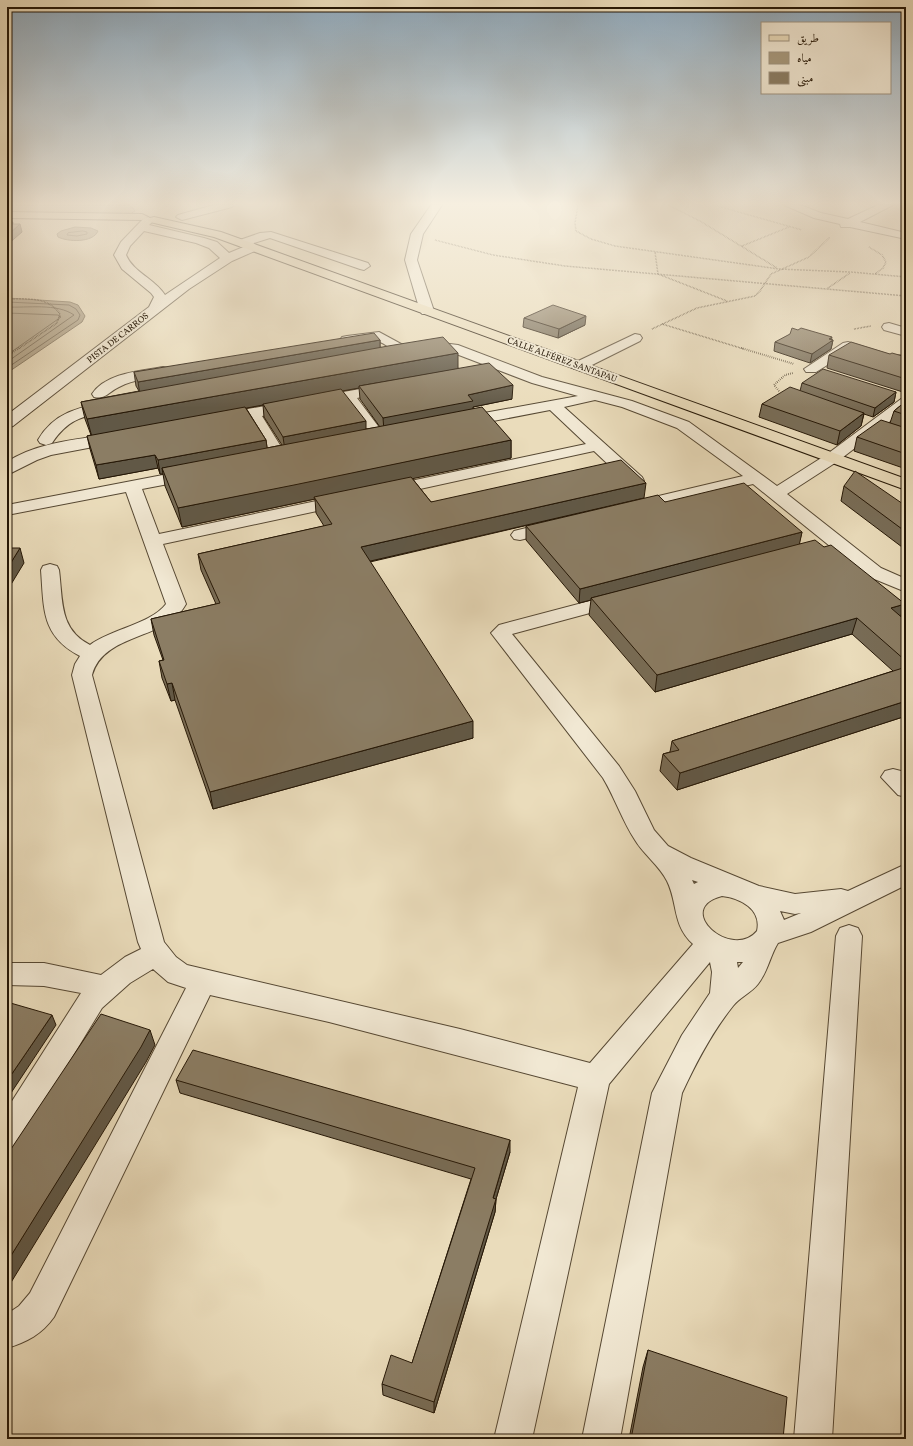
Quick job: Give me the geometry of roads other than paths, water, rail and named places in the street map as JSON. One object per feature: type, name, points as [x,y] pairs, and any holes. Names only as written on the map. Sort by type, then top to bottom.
[{"type":"main road","name":"CALLE ALFÉREZ SANTAPAU","points":[[322,272],[906,485]]},
{"type":"street","points":[[135,272],[155,288],[160,297],[155,309]]},
{"type":"street","name":"PISTA DE CARROS","points":[[7,423],[155,309],[207,272]]},
{"type":"street","points":[[415,272],[427,311]]},
{"type":"street","points":[[889,327],[906,332]]},
{"type":"street","points":[[332,342],[379,336],[409,354]]},
{"type":"street","points":[[579,366],[635,338]]},
{"type":"street","points":[[825,374],[811,369],[848,346],[906,365]]},
{"type":"street","points":[[385,358],[446,347],[543,382],[628,404],[683,425],[756,478],[874,572],[906,586]]},
{"type":"street","points":[[472,373],[504,367]]},
{"type":"street","points":[[99,394],[110,385],[125,378],[178,368]]},
{"type":"street","points":[[207,422],[402,386]]},
{"type":"street","points":[[776,494],[832,458],[906,401],[891,395]]},
{"type":"street","points":[[347,396],[379,438]]},
{"type":"street","points":[[447,425],[597,396]]},
{"type":"street","points":[[46,440],[52,429],[75,415],[128,403]]},
{"type":"street","points":[[553,405],[658,502]]},
{"type":"street","points":[[252,413],[280,458]]},
{"type":"street","points":[[861,420],[891,430]]},
{"type":"street","points":[[7,470],[19,461],[41,453],[130,436]]},
{"type":"street","points":[[153,541],[597,446]]},
{"type":"street","points":[[7,510],[210,471]]},
{"type":"street","points":[[620,511],[756,478]]},
{"type":"street","points":[[132,486],[176,600],[174,609],[135,632],[100,648],[91,654],[85,662],[82,676],[152,942],[157,954],[166,965],[178,974],[203,982],[437,1036],[596,1078]]},
{"type":"street","points":[[520,535],[574,522]]},
{"type":"street","points":[[814,549],[837,543]]},
{"type":"street","points":[[50,570],[57,628],[69,642],[91,654]]},
{"type":"street","points":[[637,594],[506,628],[502,633],[611,772],[623,791],[644,835],[669,863],[679,879],[685,896],[691,925],[698,935],[714,946],[743,951],[754,948],[766,938],[802,925],[906,874]]},
{"type":"street","points":[[656,848],[682,865],[700,874],[749,893],[795,904],[860,896]]},
{"type":"street","points":[[601,1439],[667,1093],[687,1052],[724,996],[739,986],[751,973],[759,958],[772,920],[766,906],[749,893],[734,887],[711,887],[694,897],[689,905],[688,914]]},
{"type":"street","points":[[813,1439],[849,936]]},
{"type":"street","points":[[714,946],[726,972],[724,996]]},
{"type":"street","points":[[513,1439],[596,1078],[714,946]]},
{"type":"street","points":[[7,1136],[92,1000],[105,987],[134,965],[157,954]]},
{"type":"street","points":[[7,974],[22,972],[105,987]]},
{"type":"street","points":[[7,1331],[18,1328],[28,1321],[42,1305],[203,982]]},
{"type":"water","points":[[7,298],[70,302],[78,305],[85,316],[82,322],[7,373]]}]
